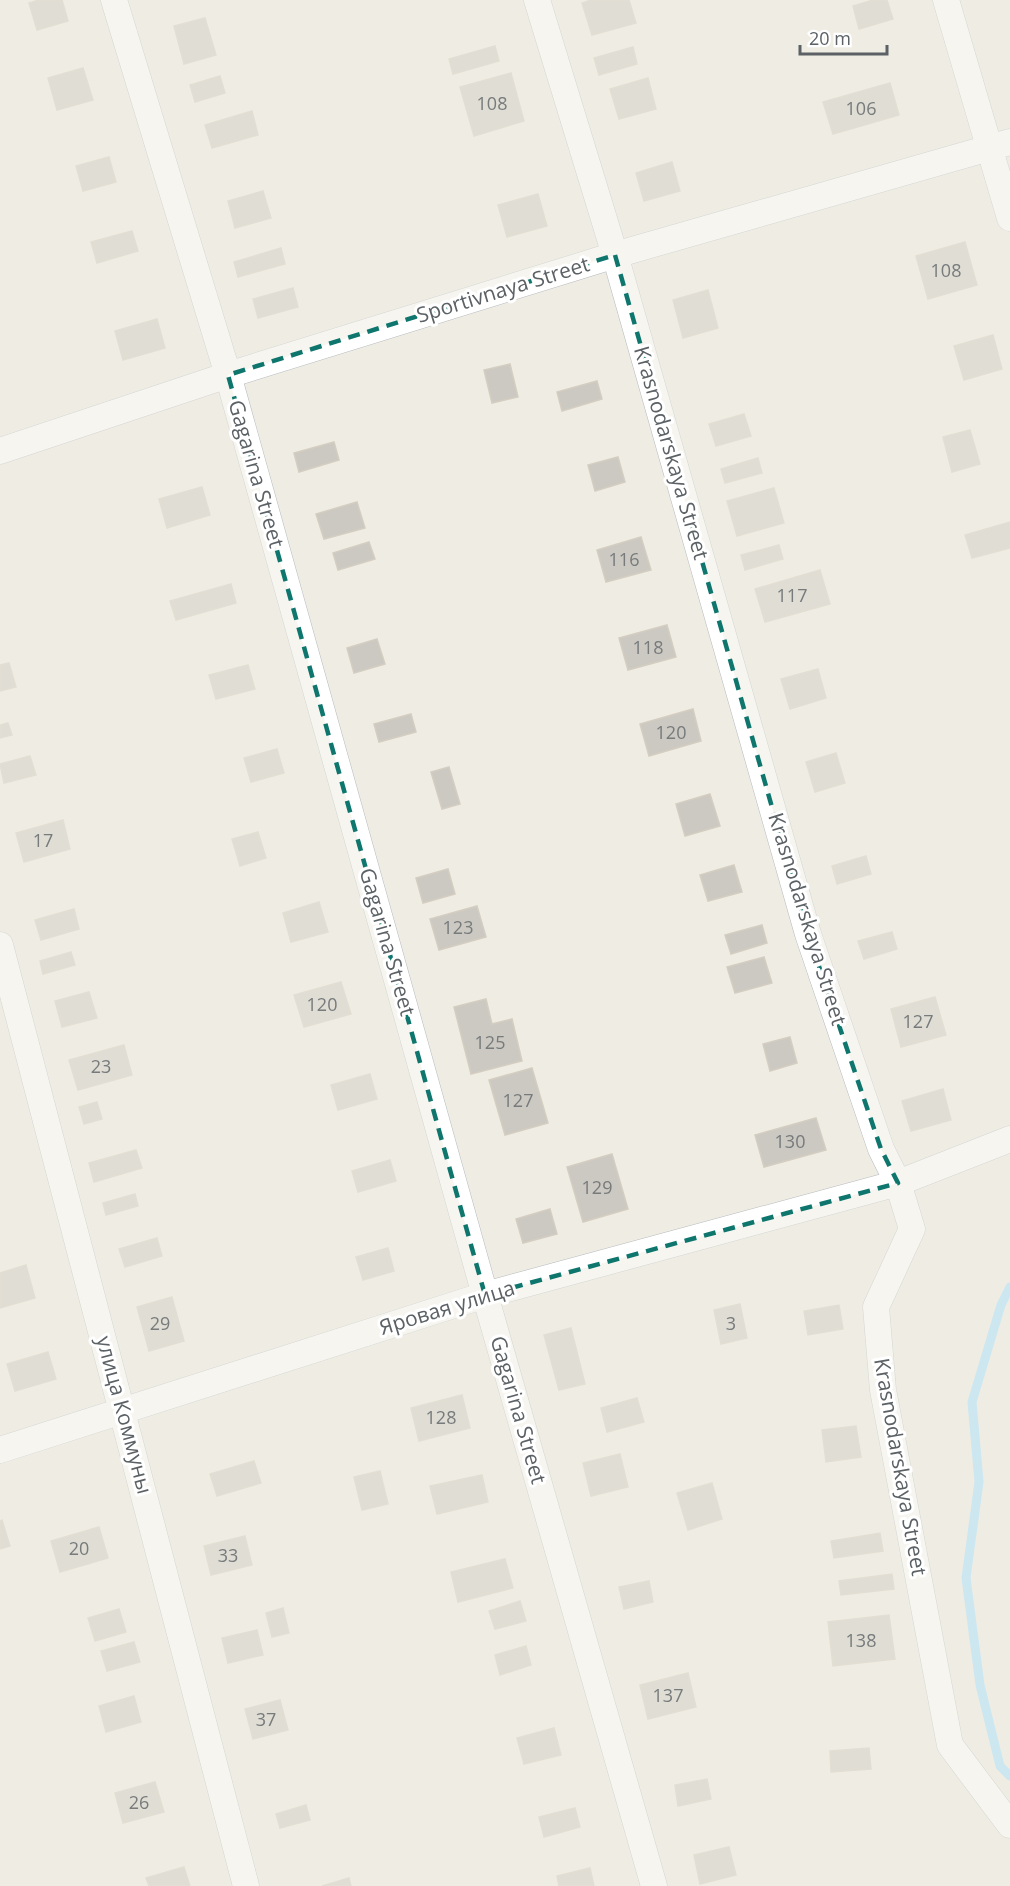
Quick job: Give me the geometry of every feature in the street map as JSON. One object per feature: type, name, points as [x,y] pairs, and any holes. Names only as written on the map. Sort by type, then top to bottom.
[{"type":"street","name":"Gagarina Street","points":[[114,0],[228,375],[485,1295],[654,1886]]},
{"type":"street","name":"Krasnodarskaya Street","points":[[537,0],[615,255],[808,934],[881,1149],[898,1183],[912,1229],[876,1307],[883,1390],[950,1745],[1010,1825]]},
{"type":"street","points":[[945,0],[1000,145],[1010,218]]},
{"type":"street","name":"Sportivnaya Street","points":[[0,451],[228,375],[615,255],[1000,145]]},
{"type":"street","name":"улица Коммуны","points":[[0,945],[246,1886]]},
{"type":"street","name":"Яровая улица","points":[[0,1450],[485,1295],[898,1183],[1010,1139]]},
{"type":"highlighted area","points":[[615,255],[808,934],[881,1149],[898,1183],[485,1295],[228,375]]},
{"type":"building","points":[[39,0],[62,0],[68,21],[37,30],[29,3]]},
{"type":"building","points":[[591,0],[629,0],[636,23],[592,35],[582,3]]},
{"type":"building","points":[[873,0],[887,0],[893,19],[859,29],[853,6]]},
{"type":"building","points":[[205,18],[216,55],[184,64],[174,26]]},
{"type":"building","points":[[495,46],[499,61],[453,74],[449,59]]},
{"type":"building","points":[[633,47],[637,64],[599,75],[594,58]]},
{"type":"building","points":[[83,68],[93,100],[57,110],[48,78]]},
{"type":"building","points":[[511,73],[524,121],[474,136],[460,87]]},
{"type":"building","points":[[220,76],[225,93],[195,102],[190,85]]},
{"type":"building","points":[[648,78],[656,109],[619,119],[610,89]]},
{"type":"building","points":[[890,83],[899,115],[833,134],[823,102]]},
{"type":"building","points":[[252,111],[258,135],[212,148],[205,125]]},
{"type":"building","points":[[109,157],[116,182],[83,191],[76,166]]},
{"type":"building","points":[[672,162],[680,191],[644,201],[636,173]]},
{"type":"building","points":[[263,191],[271,218],[235,228],[228,201]]},
{"type":"building","points":[[538,194],[547,226],[507,237],[498,205]]},
{"type":"building","points":[[132,231],[138,251],[97,263],[91,242]]},
{"type":"building","points":[[965,242],[977,285],[928,299],[916,256]]},
{"type":"building","points":[[281,248],[285,264],[238,277],[234,262]]},
{"type":"building","points":[[293,288],[298,307],[258,318],[253,299]]},
{"type":"building","points":[[708,290],[718,328],[683,338],[673,300]]},
{"type":"building","points":[[157,319],[165,348],[123,360],[115,331]]},
{"type":"building","points":[[993,335],[1002,369],[964,380],[954,346]]},
{"type":"building","points":[[510,364],[518,397],[492,403],[484,370]]},
{"type":"building","points":[[597,381],[602,399],[562,411],[557,392]]},
{"type":"building","points":[[744,414],[751,436],[716,446],[709,424]]},
{"type":"building","points":[[970,430],[980,464],[952,472],[943,437]]},
{"type":"building","points":[[334,442],[339,460],[299,472],[294,453]]},
{"type":"building","points":[[618,457],[625,482],[595,491],[588,465]]},
{"type":"building","points":[[758,458],[762,473],[725,483],[721,469]]},
{"type":"building","points":[[202,487],[210,515],[167,528],[159,499]]},
{"type":"building","points":[[774,488],[784,523],[737,536],[727,501]]},
{"type":"building","points":[[357,502],[365,528],[324,539],[316,514]]},
{"type":"building","points":[[1010,522],[1010,548],[972,558],[965,535]]},
{"type":"building","points":[[641,537],[651,570],[606,582],[597,550]]},
{"type":"building","points":[[369,542],[375,559],[338,570],[333,553]]},
{"type":"building","points":[[779,545],[783,559],[745,570],[741,555]]},
{"type":"building","points":[[820,570],[830,604],[765,622],[755,589]]},
{"type":"building","points":[[231,584],[236,603],[176,620],[170,601]]},
{"type":"building","points":[[667,625],[676,657],[628,670],[619,638]]},
{"type":"building","points":[[377,639],[385,664],[354,673],[347,648]]},
{"type":"building","points":[[9,663],[16,687],[0,691],[0,665]]},
{"type":"building","points":[[248,665],[255,689],[216,699],[209,675]]},
{"type":"building","points":[[818,669],[826,698],[790,709],[781,679]]},
{"type":"building","points":[[693,709],[701,741],[649,756],[640,724]]},
{"type":"building","points":[[411,714],[416,732],[379,742],[374,724]]},
{"type":"building","points":[[8,723],[12,735],[0,738],[0,725]]},
{"type":"building","points":[[277,749],[284,773],[251,782],[244,758]]},
{"type":"building","points":[[836,753],[845,783],[815,792],[806,762]]},
{"type":"building","points":[[30,756],[36,775],[4,783],[0,764]]},
{"type":"building","points":[[449,767],[460,804],[442,809],[431,772]]},
{"type":"building","points":[[710,794],[720,826],[685,836],[676,804]]},
{"type":"building","points":[[63,820],[70,849],[24,862],[16,833]]},
{"type":"building","points":[[258,832],[266,858],[240,866],[232,839]]},
{"type":"building","points":[[866,856],[871,874],[837,884],[832,866]]},
{"type":"building","points":[[734,865],[742,892],[708,901],[700,875]]},
{"type":"building","points":[[448,869],[455,894],[423,903],[416,878]]},
{"type":"building","points":[[319,902],[328,932],[291,942],[283,913]]},
{"type":"building","points":[[477,906],[486,937],[439,950],[430,919]]},
{"type":"building","points":[[74,909],[79,929],[41,940],[35,920]]},
{"type":"building","points":[[762,925],[767,943],[731,954],[725,935]]},
{"type":"building","points":[[892,932],[897,949],[864,959],[858,941]]},
{"type":"building","points":[[71,952],[75,965],[43,974],[40,961]]},
{"type":"building","points":[[764,957],[772,983],[735,993],[727,967]]},
{"type":"building","points":[[341,982],[351,1014],[304,1027],[294,995]]},
{"type":"building","points":[[89,992],[97,1018],[62,1027],[55,1001]]},
{"type":"building","points":[[935,997],[946,1035],[901,1047],[891,1009]]},
{"type":"building","points":[[486,999],[492,1024],[512,1019],[522,1061],[471,1074],[454,1007]]},
{"type":"building","points":[[790,1037],[797,1063],[770,1071],[763,1044]]},
{"type":"building","points":[[124,1045],[132,1075],[78,1090],[69,1060]]},
{"type":"building","points":[[532,1068],[548,1123],[505,1135],[489,1080]]},
{"type":"building","points":[[370,1074],[377,1099],[338,1110],[331,1085]]},
{"type":"building","points":[[943,1089],[951,1120],[911,1131],[902,1101]]},
{"type":"building","points":[[97,1102],[102,1119],[84,1124],[79,1107]]},
{"type":"building","points":[[816,1118],[826,1150],[764,1167],[755,1135]]},
{"type":"building","points":[[136,1150],[142,1168],[94,1182],[89,1163]]},
{"type":"building","points":[[612,1154],[628,1209],[583,1222],[567,1167]]},
{"type":"building","points":[[390,1160],[396,1181],[358,1192],[352,1171]]},
{"type":"building","points":[[135,1194],[138,1206],[106,1215],[103,1203]]},
{"type":"building","points":[[550,1209],[557,1234],[523,1243],[516,1219]]},
{"type":"building","points":[[157,1238],[162,1256],[125,1267],[119,1249]]},
{"type":"building","points":[[388,1248],[394,1271],[363,1280],[356,1257]]},
{"type":"building","points":[[26,1265],[35,1298],[0,1308],[0,1273]]},
{"type":"building","points":[[172,1297],[184,1341],[149,1351],[137,1307]]},
{"type":"building","points":[[740,1304],[747,1338],[721,1344],[714,1310]]},
{"type":"building","points":[[839,1305],[843,1329],[808,1335],[804,1311]]},
{"type":"building","points":[[571,1328],[585,1384],[559,1390],[544,1335]]},
{"type":"building","points":[[48,1352],[56,1379],[15,1391],[7,1364]]},
{"type":"building","points":[[462,1395],[470,1428],[419,1441],[411,1408]]},
{"type":"building","points":[[637,1398],[644,1422],[607,1432],[601,1408]]},
{"type":"building","points":[[856,1426],[861,1457],[826,1462],[822,1430]]},
{"type":"building","points":[[620,1454],[628,1487],[591,1496],[583,1463]]},
{"type":"building","points":[[254,1461],[261,1483],[217,1496],[210,1474]]},
{"type":"building","points":[[380,1471],[388,1504],[362,1510],[354,1477]]},
{"type":"building","points":[[482,1475],[488,1502],[437,1514],[430,1486]]},
{"type":"building","points":[[712,1483],[722,1519],[688,1530],[677,1493]]},
{"type":"building","points":[[2,1520],[10,1546],[0,1549],[0,1521]]},
{"type":"building","points":[[99,1527],[108,1558],[60,1572],[51,1541]]},
{"type":"building","points":[[880,1533],[883,1551],[834,1558],[831,1541]]},
{"type":"building","points":[[245,1536],[252,1565],[211,1575],[204,1546]]},
{"type":"building","points":[[505,1559],[513,1588],[458,1602],[451,1572]]},
{"type":"building","points":[[892,1574],[894,1589],[841,1595],[839,1581]]},
{"type":"building","points":[[649,1581],[653,1602],[624,1609],[619,1587]]},
{"type":"building","points":[[520,1601],[526,1621],[495,1629],[489,1611]]},
{"type":"building","points":[[283,1608],[289,1633],[272,1637],[266,1613]]},
{"type":"building","points":[[119,1609],[126,1632],[95,1641],[88,1618]]},
{"type":"building","points":[[889,1615],[895,1659],[833,1666],[828,1622]]},
{"type":"building","points":[[257,1630],[263,1655],[228,1663],[222,1638]]},
{"type":"building","points":[[134,1642],[140,1662],[107,1671],[101,1651]]},
{"type":"building","points":[[526,1646],[531,1665],[500,1675],[495,1655]]},
{"type":"building","points":[[688,1673],[696,1707],[648,1719],[640,1685]]},
{"type":"building","points":[[134,1696],[141,1722],[106,1732],[99,1706]]},
{"type":"building","points":[[280,1700],[288,1730],[253,1739],[245,1709]]},
{"type":"building","points":[[554,1728],[561,1755],[524,1764],[517,1738]]},
{"type":"building","points":[[869,1748],[871,1769],[831,1772],[830,1751]]},
{"type":"building","points":[[707,1779],[711,1799],[678,1806],[675,1785]]},
{"type":"building","points":[[155,1782],[164,1812],[123,1823],[115,1793]]},
{"type":"building","points":[[306,1805],[310,1820],[280,1828],[276,1814]]},
{"type":"building","points":[[575,1808],[580,1827],[544,1837],[539,1817]]},
{"type":"building","points":[[729,1847],[736,1875],[700,1884],[694,1855]]},
{"type":"building","points":[[184,1867],[190,1886],[149,1886],[146,1878]]},
{"type":"building","points":[[590,1868],[594,1886],[559,1886],[557,1876]]},
{"type":"building","points":[[349,1878],[351,1886],[322,1886]]},
{"type":"waterway","points":[[1010,1287],[1001,1305],[972,1402],[979,1482],[966,1578],[980,1685],[1000,1766],[1010,1776]]}]
